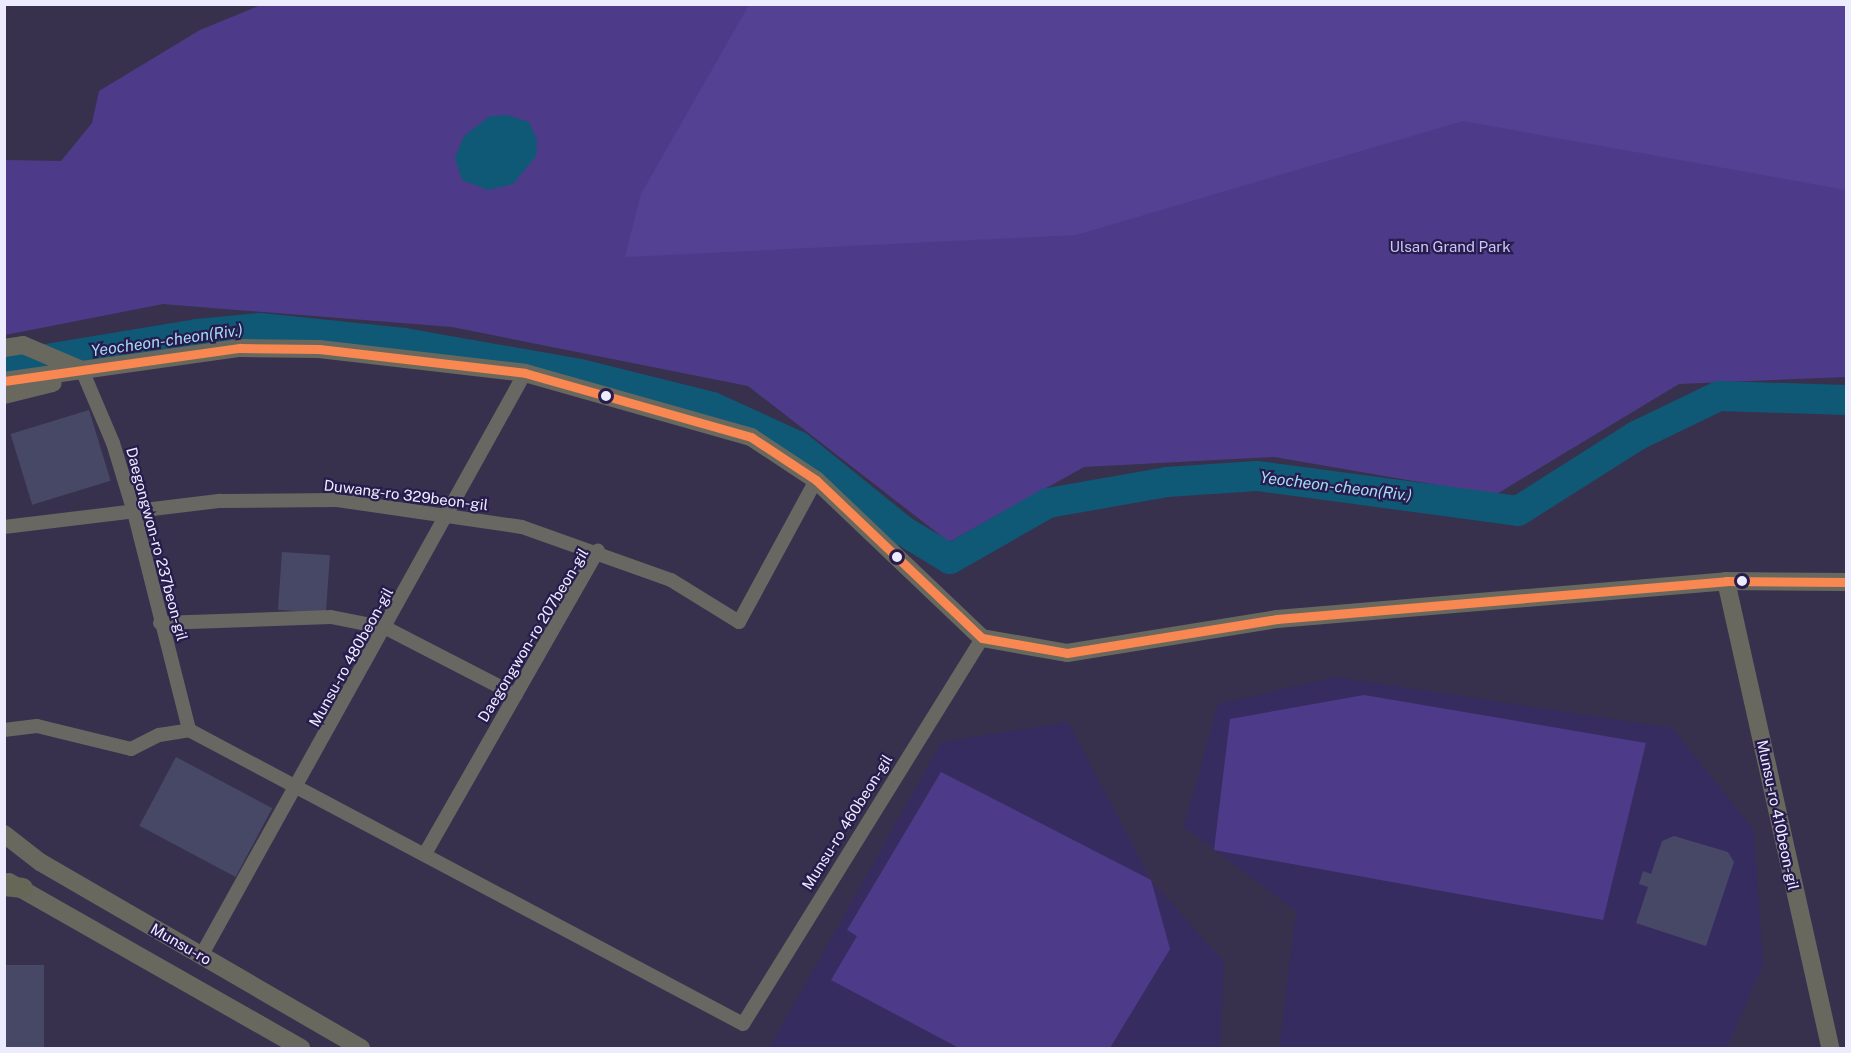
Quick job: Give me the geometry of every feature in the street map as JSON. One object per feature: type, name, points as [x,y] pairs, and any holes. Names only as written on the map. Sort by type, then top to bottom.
[{"type":"street","points":[[4,348],[22,345],[82,370]]},
{"type":"street","points":[[4,381],[240,348],[319,349],[525,373],[751,437],[816,480],[982,638],[1067,653],[1277,619],[1726,581],[1846,582]]},
{"type":"street","points":[[4,356],[38,350]]},
{"type":"street","points":[[4,395],[47,386],[82,370]]},
{"type":"street","name":"Daegongwon-ro 237beon-gil","points":[[82,370],[113,442],[134,512],[189,730]]},
{"type":"street","name":"Munsu-ro 480beon-gil","points":[[201,956],[449,515],[525,373]]},
{"type":"street","name":"Daegongwon-ro 207beon-gil","points":[[426,852],[598,551],[671,580],[739,622],[816,480]]},
{"type":"street","name":"Duwang-ro 329beon-gil","points":[[4,527],[220,501],[337,500],[522,526],[598,551]]},
{"type":"street","name":"Munsu-ro 410beon-gil","points":[[1726,581],[1830,1048]]},
{"type":"street","points":[[160,622],[332,617],[386,628],[516,695]]},
{"type":"street","name":"Munsu-ro 460beon-gil","points":[[426,852],[743,1024],[982,638]]},
{"type":"street","points":[[4,730],[37,726],[131,749],[159,735],[189,730],[426,852]]},
{"type":"street","name":"Munsu-ro","points":[[4,834],[40,862],[361,1048]]},
{"type":"street","name":"Munsu-ro","points":[[4,880],[301,1048]]},
{"type":"shaded area","points":[[749,5],[1846,5],[1846,190],[1463,121],[1076,235],[625,257],[641,194]]},
{"type":"shaded area","points":[[1336,677],[1672,728],[1754,830],[1763,964],[1727,1048],[1279,1048],[1296,911],[1184,827],[1218,704]]},
{"type":"shaded area","points":[[1068,722],[1151,880],[1224,962],[1220,1048],[769,1048],[942,742]]},
{"type":"green space","name":"Ulsan Grand Park","points":[[261,5],[1846,5],[1846,377],[1679,384],[1495,495],[1274,457],[1084,467],[949,542],[748,386],[452,327],[163,304],[5,335],[5,160],[61,161],[92,123],[99,91],[200,30]]},
{"type":"green space","points":[[1364,695],[1646,743],[1603,920],[1214,850],[1230,719]]},
{"type":"green space","points":[[941,772],[1151,880],[1170,949],[1110,1048],[959,1048],[831,980],[857,936],[847,930]]},
{"type":"water","points":[[507,115],[529,122],[537,140],[536,156],[513,184],[488,190],[462,180],[455,158],[464,136],[490,116]]},
{"type":"building","points":[[89,410],[111,481],[32,505],[11,434]]},
{"type":"building","points":[[282,552],[330,555],[326,613],[278,610]]},
{"type":"building","points":[[176,757],[272,808],[236,877],[139,826]]},
{"type":"building","points":[[1674,836],[1728,852],[1734,862],[1706,946],[1636,923],[1648,887],[1639,884],[1643,871],[1651,874],[1662,841]]},
{"type":"building","points":[[4,965],[44,965],[44,1048],[4,1048]]},
{"type":"waterway","name":"Yeocheon-cheon(Riv.)","points":[[4,366],[197,334],[260,328],[404,343],[580,374],[712,407],[798,446],[902,530],[950,559],[1048,503],[1167,482],[1257,476],[1518,511],[1636,436],[1719,396],[1846,400]]},
{"type":"transit line","points":[[4,381],[240,348],[319,349],[525,373],[751,437],[816,480],[982,638],[1067,653],[1277,619],[1726,581],[1846,582]]}]
